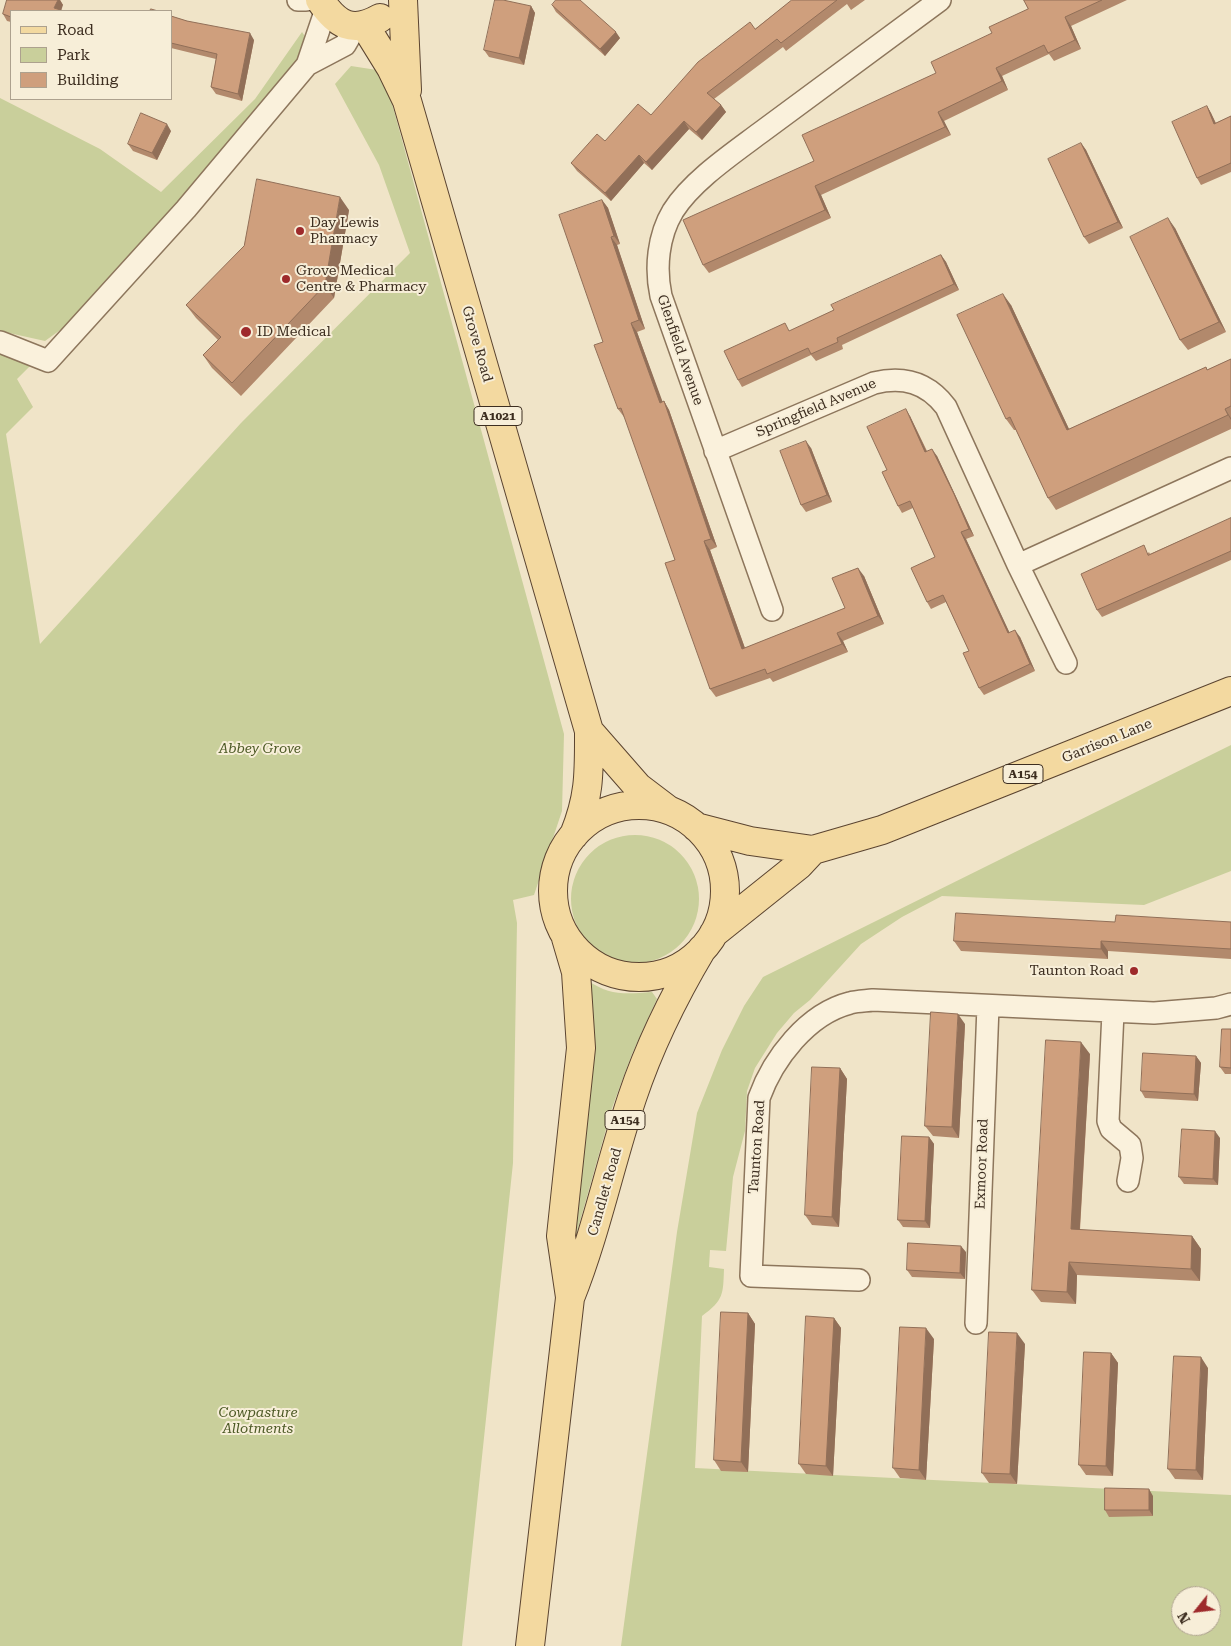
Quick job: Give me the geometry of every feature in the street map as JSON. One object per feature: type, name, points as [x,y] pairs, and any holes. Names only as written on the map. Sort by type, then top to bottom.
[{"type":"main road","points":[[317,3],[337,21],[360,26],[392,10],[401,0]]},
{"type":"main road","name":"Grove Road","points":[[401,0],[407,101]]},
{"type":"main road","name":"Grove Road","points":[[360,26],[391,68],[407,101],[589,731],[590,778],[585,808],[574,834]]},
{"type":"main road","name":"Garrison Lane","points":[[696,827],[750,842],[813,850],[882,830],[1231,691]]},
{"type":"main road","name":"Grove Road","points":[[589,731],[638,787],[669,810]]},
{"type":"main road","points":[[635,805],[669,810],[696,827],[716,853],[724,885],[722,910],[708,941],[676,968],[661,974],[630,976],[614,973],[586,958],[565,934],[556,912],[553,886],[559,859],[574,834],[587,823],[618,808],[635,805]]},
{"type":"main road","name":"A154","points":[[708,941],[800,865],[813,850]]},
{"type":"main road","name":"Candlet Road","points":[[530,1646],[570,1298],[561,1236],[581,1048],[576,972],[565,934]]},
{"type":"main road","name":"Candlet Road","points":[[570,1298],[588,1254],[632,1097],[649,1052],[708,941]]},
{"type":"street","points":[[298,0],[317,3],[307,65]]},
{"type":"street","name":"Glenfield Avenue","points":[[772,610],[680,353],[658,284],[660,251],[670,219],[684,198],[728,158],[940,0]]},
{"type":"street","points":[[0,342],[48,361],[186,209],[307,65],[345,45],[360,26]]},
{"type":"street","name":"Springfield Avenue","points":[[716,451],[874,383],[893,379],[917,383],[933,393],[946,407],[1018,565],[1066,663]]},
{"type":"street","points":[[1018,565],[1231,468]]},
{"type":"street","name":"Taunton Road","points":[[859,1280],[751,1276],[756,1124],[759,1098],[766,1078],[802,1032],[830,1012],[849,1003],[873,1000],[1154,1013],[1216,1008],[1231,1004]]},
{"type":"street","name":"Exmoor Road","points":[[976,1322],[988,1006]]},
{"type":"street","points":[[1113,1012],[1108,1121],[1111,1130],[1130,1145],[1132,1158],[1128,1181]]},
{"type":"green space","points":[[302,32],[313,48],[74,320],[45,341],[0,331],[0,98],[100,149],[161,192],[255,99]]},
{"type":"green space","points":[[351,66],[377,70],[390,96],[564,734],[562,811],[534,895],[513,900],[517,923],[513,1163],[462,1646],[0,1646],[0,353],[31,365],[17,379],[33,407],[6,434],[40,644],[241,423],[410,253],[379,165],[335,84]]},
{"type":"green space","points":[[1231,745],[1231,871],[1144,905],[942,896],[902,917],[861,944],[777,1033],[755,1068],[747,1091],[745,1131],[733,1177],[726,1251],[710,1250],[709,1267],[724,1269],[723,1285],[718,1301],[702,1316],[695,1468],[1231,1495],[1231,1646],[621,1646],[677,1232],[697,1113],[722,1050],[744,1006],[763,977]]},
{"type":"green space","points":[[635,835],[659,840],[680,854],[694,875],[699,899],[694,923],[680,944],[659,958],[635,963],[611,958],[590,944],[576,923],[571,899],[576,875],[590,854],[611,840]]},
{"type":"green space","points":[[587,980],[603,989],[618,993],[652,992],[657,999],[632,1054],[612,1108],[575,1239],[570,1237]]},
{"type":"building","points":[[7,0],[58,0],[54,8],[61,10],[10,10],[10,17],[3,14]]},
{"type":"building","points":[[495,0],[531,6],[519,58],[484,50]]},
{"type":"building","points":[[556,0],[580,0],[616,32],[600,49],[552,5]]},
{"type":"building","points":[[792,0],[837,0],[781,43],[777,39],[707,93],[721,105],[696,132],[684,121],[646,162],[639,155],[605,193],[571,163],[597,134],[605,141],[638,104],[651,115],[698,62],[750,22],[755,29]]},
{"type":"building","points":[[1024,0],[1102,0],[1065,17],[1075,40],[1048,53],[1044,45],[996,68],[1002,81],[938,112],[945,127],[815,186],[825,210],[703,265],[683,220],[814,161],[802,135],[936,73],[931,62],[992,33],[989,27],[1028,9]]},
{"type":"building","points":[[172,16],[250,33],[238,94],[211,87],[217,54],[172,43]]},
{"type":"building","points":[[1207,106],[1214,124],[1231,116],[1231,163],[1197,178],[1172,122]]},
{"type":"building","points":[[141,113],[167,124],[152,153],[128,144]]},
{"type":"building","points":[[1081,143],[1118,222],[1084,237],[1048,159]]},
{"type":"building","name":"Grove Medical Centre & Pharmacy","points":[[257,179],[340,197],[325,285],[232,383],[203,355],[221,337],[186,305],[244,246]]},
{"type":"building","points":[[602,200],[614,236],[611,237],[639,320],[631,323],[660,403],[664,401],[711,539],[704,541],[742,649],[845,608],[832,578],[858,568],[878,616],[837,633],[842,644],[767,674],[765,669],[710,689],[665,563],[675,560],[621,408],[618,409],[594,345],[603,342],[559,215]]},
{"type":"building","points":[[1168,218],[1219,322],[1180,340],[1130,237]]},
{"type":"building","points":[[941,255],[954,284],[837,338],[838,342],[811,354],[808,348],[738,380],[724,351],[785,323],[789,331],[834,310],[831,305]]},
{"type":"building","points":[[1003,294],[1067,430],[1206,367],[1207,370],[1231,359],[1231,406],[1225,409],[1228,415],[1048,498],[1010,417],[1006,419],[957,315]]},
{"type":"building","points":[[906,409],[925,452],[932,449],[954,494],[969,529],[961,532],[1008,633],[1015,630],[1030,664],[979,688],[963,653],[969,651],[943,595],[927,602],[911,568],[935,557],[910,501],[898,506],[882,472],[887,470],[867,427]]},
{"type":"building","points":[[806,441],[827,495],[801,505],[780,451]]},
{"type":"building","points":[[1231,518],[1231,551],[1097,610],[1081,574],[1144,545],[1148,555]]},
{"type":"building","points":[[956,913],[1115,922],[1116,915],[1231,922],[1231,949],[1101,941],[1101,949],[954,941]]},
{"type":"building","points":[[931,1012],[958,1014],[952,1127],[925,1126]]},
{"type":"building","points":[[1222,1029],[1231,1029],[1231,1068],[1220,1067]]},
{"type":"building","points":[[1046,1040],[1081,1042],[1071,1229],[1192,1236],[1191,1269],[1069,1262],[1067,1292],[1032,1290]]},
{"type":"building","points":[[1143,1053],[1196,1056],[1194,1094],[1141,1091]]},
{"type":"building","points":[[812,1067],[840,1068],[832,1217],[805,1215]]},
{"type":"building","points":[[1182,1129],[1215,1131],[1213,1179],[1179,1177]]},
{"type":"building","points":[[902,1136],[929,1137],[925,1221],[898,1220]]},
{"type":"building","points":[[908,1243],[961,1246],[960,1273],[907,1270]]},
{"type":"building","points":[[721,1312],[748,1313],[741,1462],[714,1460]]},
{"type":"building","points":[[806,1316],[834,1318],[826,1466],[799,1464]]},
{"type":"building","points":[[900,1327],[926,1328],[919,1470],[893,1468]]},
{"type":"building","points":[[989,1332],[1017,1333],[1010,1474],[982,1473]]},
{"type":"building","points":[[1084,1352],[1111,1353],[1106,1466],[1079,1465]]},
{"type":"building","points":[[1174,1356],[1201,1357],[1196,1470],[1168,1469]]},
{"type":"building","points":[[1105,1488],[1149,1489],[1149,1510],[1105,1510]]},
{"type":"place","name":"Day Lewis Pharmacy","points":[[300,231]]},
{"type":"place","name":"Grove Medical Centre & Pharmacy","points":[[286,279]]},
{"type":"place","name":"ID Medical","points":[[246,332]]},
{"type":"place","name":"Taunton Road","points":[[1134,971]]},
{"type":"park label","name":"Abbey Grove","points":[[260,749]]},
{"type":"park label","name":"Cowpasture Allotments","points":[[258,1422]]}]
